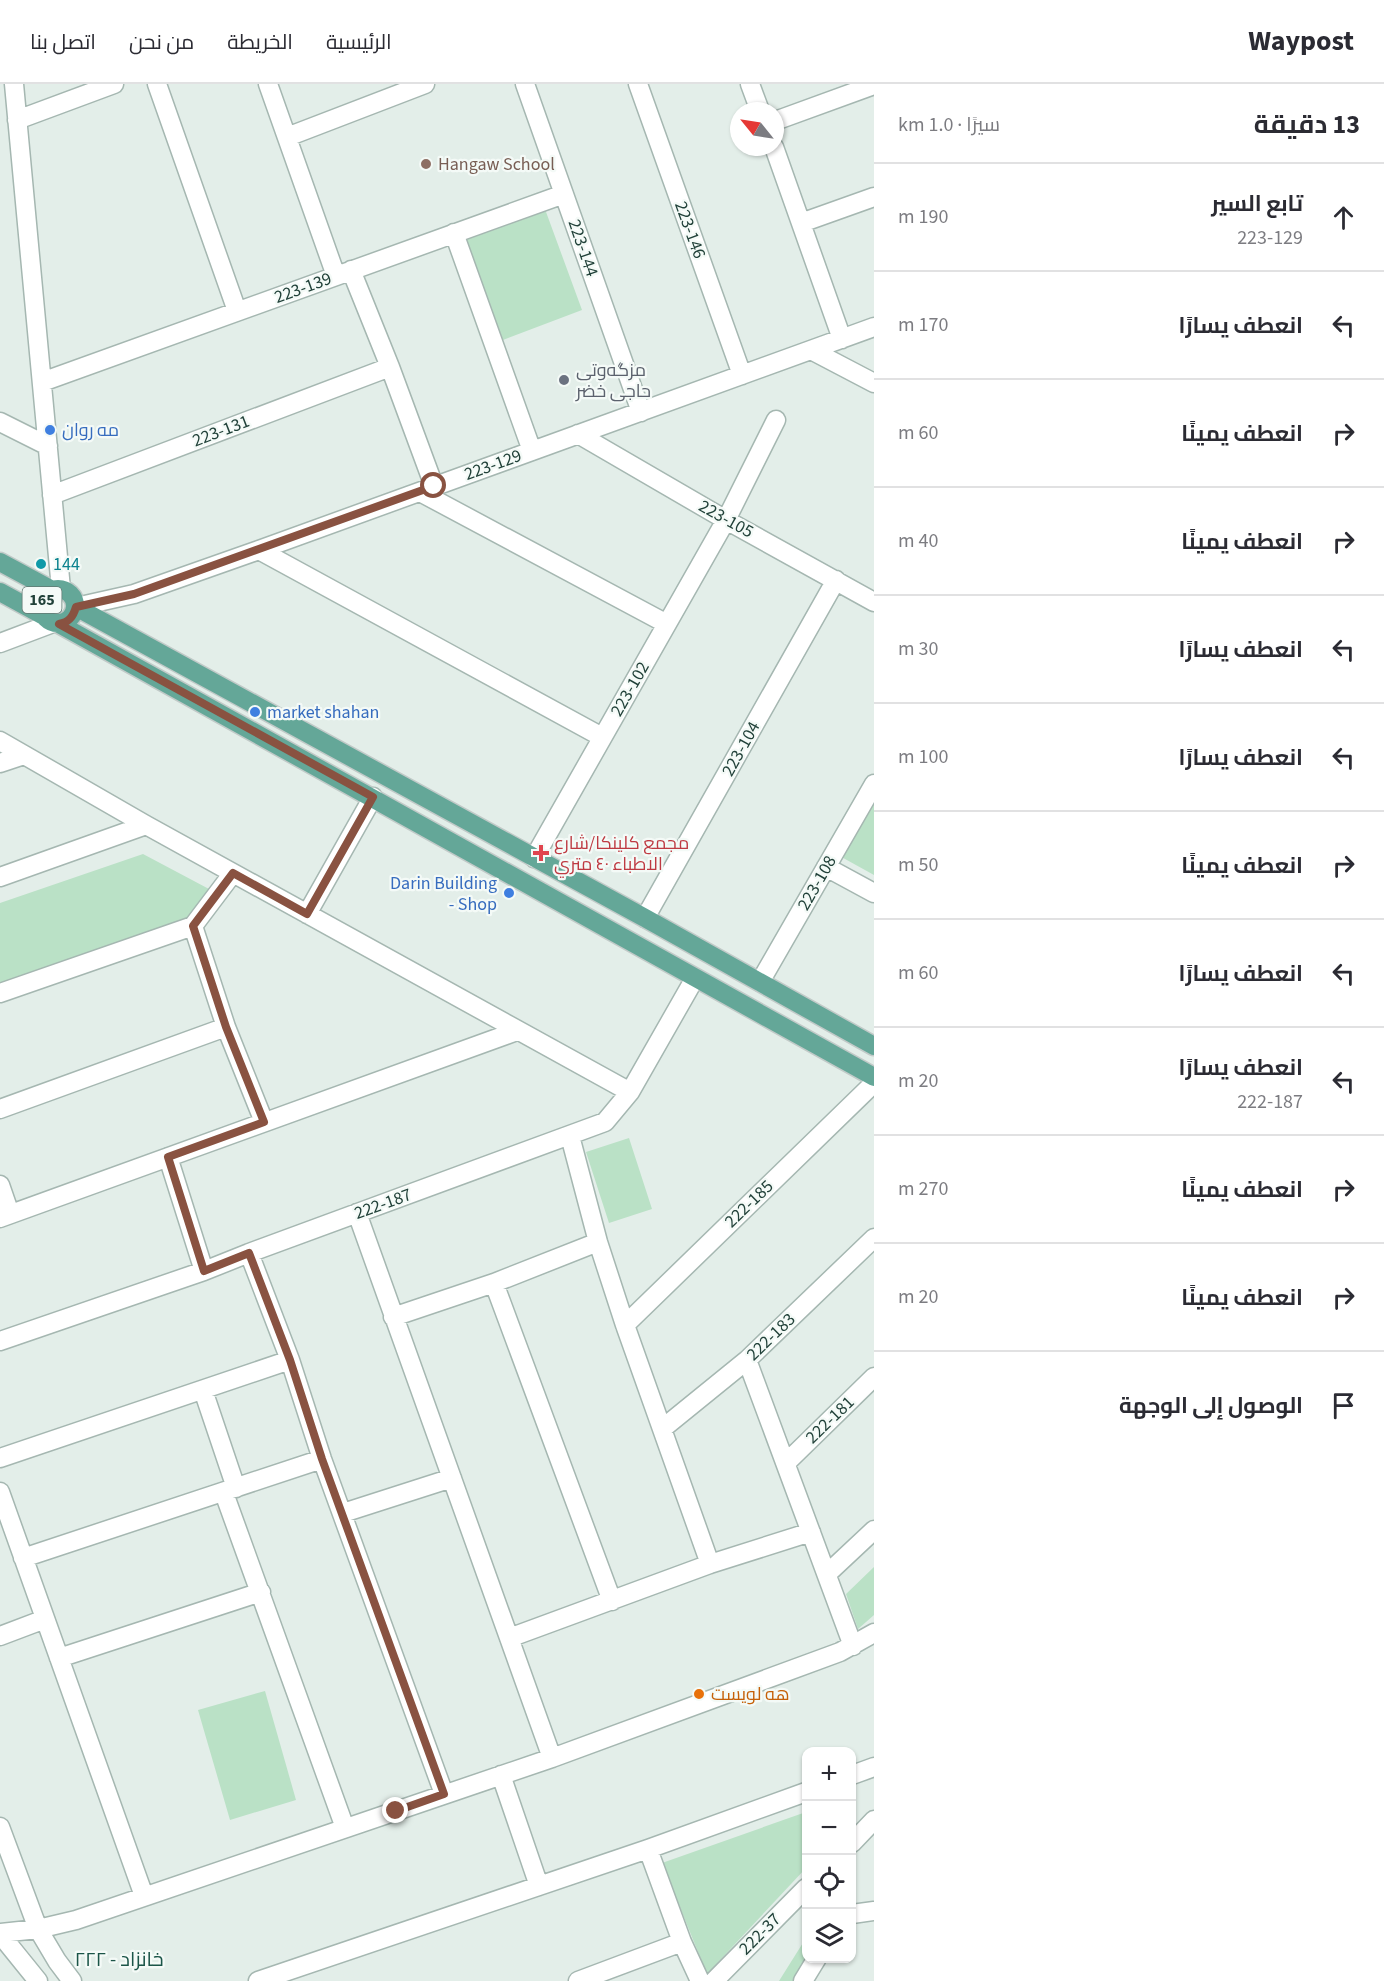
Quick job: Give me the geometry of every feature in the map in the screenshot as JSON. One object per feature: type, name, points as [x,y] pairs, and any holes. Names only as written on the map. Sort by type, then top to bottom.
[{"type":"main road","points":[[0,562],[56,590]]},
{"type":"main road","name":"165","points":[[56,590],[70,593],[76,607],[72,617],[64,623],[52,621],[41,606],[44,597],[56,590]]},
{"type":"main road","points":[[0,592],[874,1077]]},
{"type":"main road","points":[[76,607],[874,1046]]},
{"type":"main road","points":[[822,1048],[835,1024]]},
{"type":"street","points":[[14,84],[48,446],[56,590]]},
{"type":"street","points":[[18,120],[114,84]]},
{"type":"street","points":[[157,84],[237,311]]},
{"type":"street","points":[[268,84],[287,137],[344,273],[390,368],[427,489],[667,624]]},
{"type":"street","points":[[287,137],[405,87],[425,84]]},
{"type":"street","name":"223-144","points":[[525,84],[641,412]]},
{"type":"street","name":"223-146","points":[[638,84],[742,375]]},
{"type":"street","points":[[750,84],[757,102]]},
{"type":"street","points":[[784,118],[874,85]]},
{"type":"street","points":[[777,156],[842,339]]},
{"type":"street","name":"223-139","points":[[42,382],[564,194]]},
{"type":"street","points":[[801,223],[874,197]]},
{"type":"street","points":[[454,233],[532,451]]},
{"type":"street","name":"223-129","points":[[76,607],[134,594],[874,327]]},
{"type":"street","points":[[811,350],[874,383]]},
{"type":"street","name":"223-131","points":[[52,495],[390,368]]},
{"type":"street","name":"223-102","points":[[534,858],[726,520],[776,420]]},
{"type":"street","points":[[0,422],[48,446]]},
{"type":"street","name":"223-105","points":[[579,434],[726,520],[874,602]]},
{"type":"street","points":[[259,550],[602,737]]},
{"type":"street","name":"223-104","points":[[645,918],[836,580]]},
{"type":"street","points":[[0,643],[52,621]]},
{"type":"street","points":[[0,741],[146,825],[630,1092]]},
{"type":"street","points":[[0,763],[24,755]]},
{"type":"street","name":"223-108","points":[[760,982],[873,787]]},
{"type":"street","points":[[307,914],[373,797]]},
{"type":"street","points":[[0,877],[146,825]]},
{"type":"street","points":[[826,867],[874,893]]},
{"type":"street","points":[[0,993],[193,926],[233,873]]},
{"type":"street","points":[[193,926],[226,1027],[264,1122]]},
{"type":"street","name":"222-187","points":[[0,1341],[204,1271],[605,1122],[630,1092],[695,978]]},
{"type":"street","points":[[0,1108],[226,1027]]},
{"type":"street","points":[[0,1185],[5,1216],[517,1031]]},
{"type":"street","name":"222-185","points":[[625,1325],[874,1083]]},
{"type":"street","points":[[570,1136],[598,1242],[625,1325],[710,1564]]},
{"type":"street","points":[[168,1157],[204,1271]]},
{"type":"street","points":[[357,1213],[552,1758]]},
{"type":"street","name":"222-183","points":[[662,1429],[747,1360],[874,1238]]},
{"type":"street","points":[[393,1317],[494,1283],[598,1242]]},
{"type":"street","points":[[249,1253],[290,1360],[322,1459],[444,1794]]},
{"type":"street","points":[[494,1283],[612,1601]]},
{"type":"street","points":[[0,1458],[290,1360]]},
{"type":"street","points":[[747,1360],[853,1646]]},
{"type":"street","name":"222-181","points":[[786,1463],[874,1377]]},
{"type":"street","points":[[203,1390],[261,1592],[345,1828]]},
{"type":"street","points":[[24,1558],[322,1459]]},
{"type":"street","points":[[343,1513],[452,1478]]},
{"type":"street","points":[[0,1492],[144,1896]]},
{"type":"street","points":[[827,1574],[874,1530]]},
{"type":"street","points":[[508,1638],[710,1564],[811,1532]]},
{"type":"street","points":[[59,1658],[261,1592]]},
{"type":"street","points":[[0,1636],[45,1619]]},
{"type":"street","points":[[0,1934],[38,1929],[76,1920],[552,1758],[853,1646],[874,1633]]},
{"type":"street","points":[[856,1774],[874,1767]]},
{"type":"street","points":[[501,1775],[539,1886]]},
{"type":"street","points":[[258,1981],[648,1849],[802,1794]]},
{"type":"street","points":[[856,1839],[874,1820]]},
{"type":"street","points":[[0,1827],[38,1929],[72,1981]]},
{"type":"street","points":[[648,1849],[682,1942],[700,1981]]},
{"type":"street","name":"222-37","points":[[714,1981],[802,1893]]},
{"type":"street","points":[[856,1913],[874,1911]]},
{"type":"street","points":[[0,1934],[38,1981]]},
{"type":"street","points":[[579,1981],[682,1942]]},
{"type":"street","points":[[803,1981],[814,1963]]},
{"type":"green space","points":[[542,201],[582,310],[503,340],[463,231]]},
{"type":"green space","points":[[874,798],[874,875],[836,854]]},
{"type":"green space","points":[[143,854],[209,889],[182,925],[0,989],[0,903]]},
{"type":"green space","points":[[629,1138],[652,1209],[609,1223],[586,1152]]},
{"type":"green space","points":[[874,1567],[874,1615],[858,1629],[846,1594]]},
{"type":"green space","points":[[265,1691],[296,1800],[230,1820],[198,1710]]},
{"type":"green space","points":[[802,1813],[802,1872],[707,1974],[662,1863]]},
{"type":"green space","points":[[802,1944],[802,1963],[805,1963],[800,1981],[779,1981]]},
{"type":"place","name":"Hangaw School","points":[[426,164]]},
{"type":"place","name":"مزگه‌وتی حاجی خضر","points":[[564,380]]},
{"type":"place","name":"مه روان","points":[[50,430]]},
{"type":"place","name":"144","points":[[41,564]]},
{"type":"place","name":"market shahan","points":[[255,712]]},
{"type":"place","name":"مجمع كلينكا/شارع الاطباء ٤٠ متري","points":[[541,853]]},
{"type":"place","name":"Darin Building - Shop","points":[[509,893]]},
{"type":"place","name":"هه لويست","points":[[699,1694]]},
{"type":"district","name":"خانزاد - ٢٢٢","points":[[119,1960]]},
{"type":"route","points":[[396,1811],[444,1794],[322,1459],[290,1360],[249,1253],[204,1271],[168,1157],[264,1122],[226,1027],[193,926],[233,873],[307,914],[373,797],[59,624],[72,617],[76,607],[134,594],[434,486]]}]
